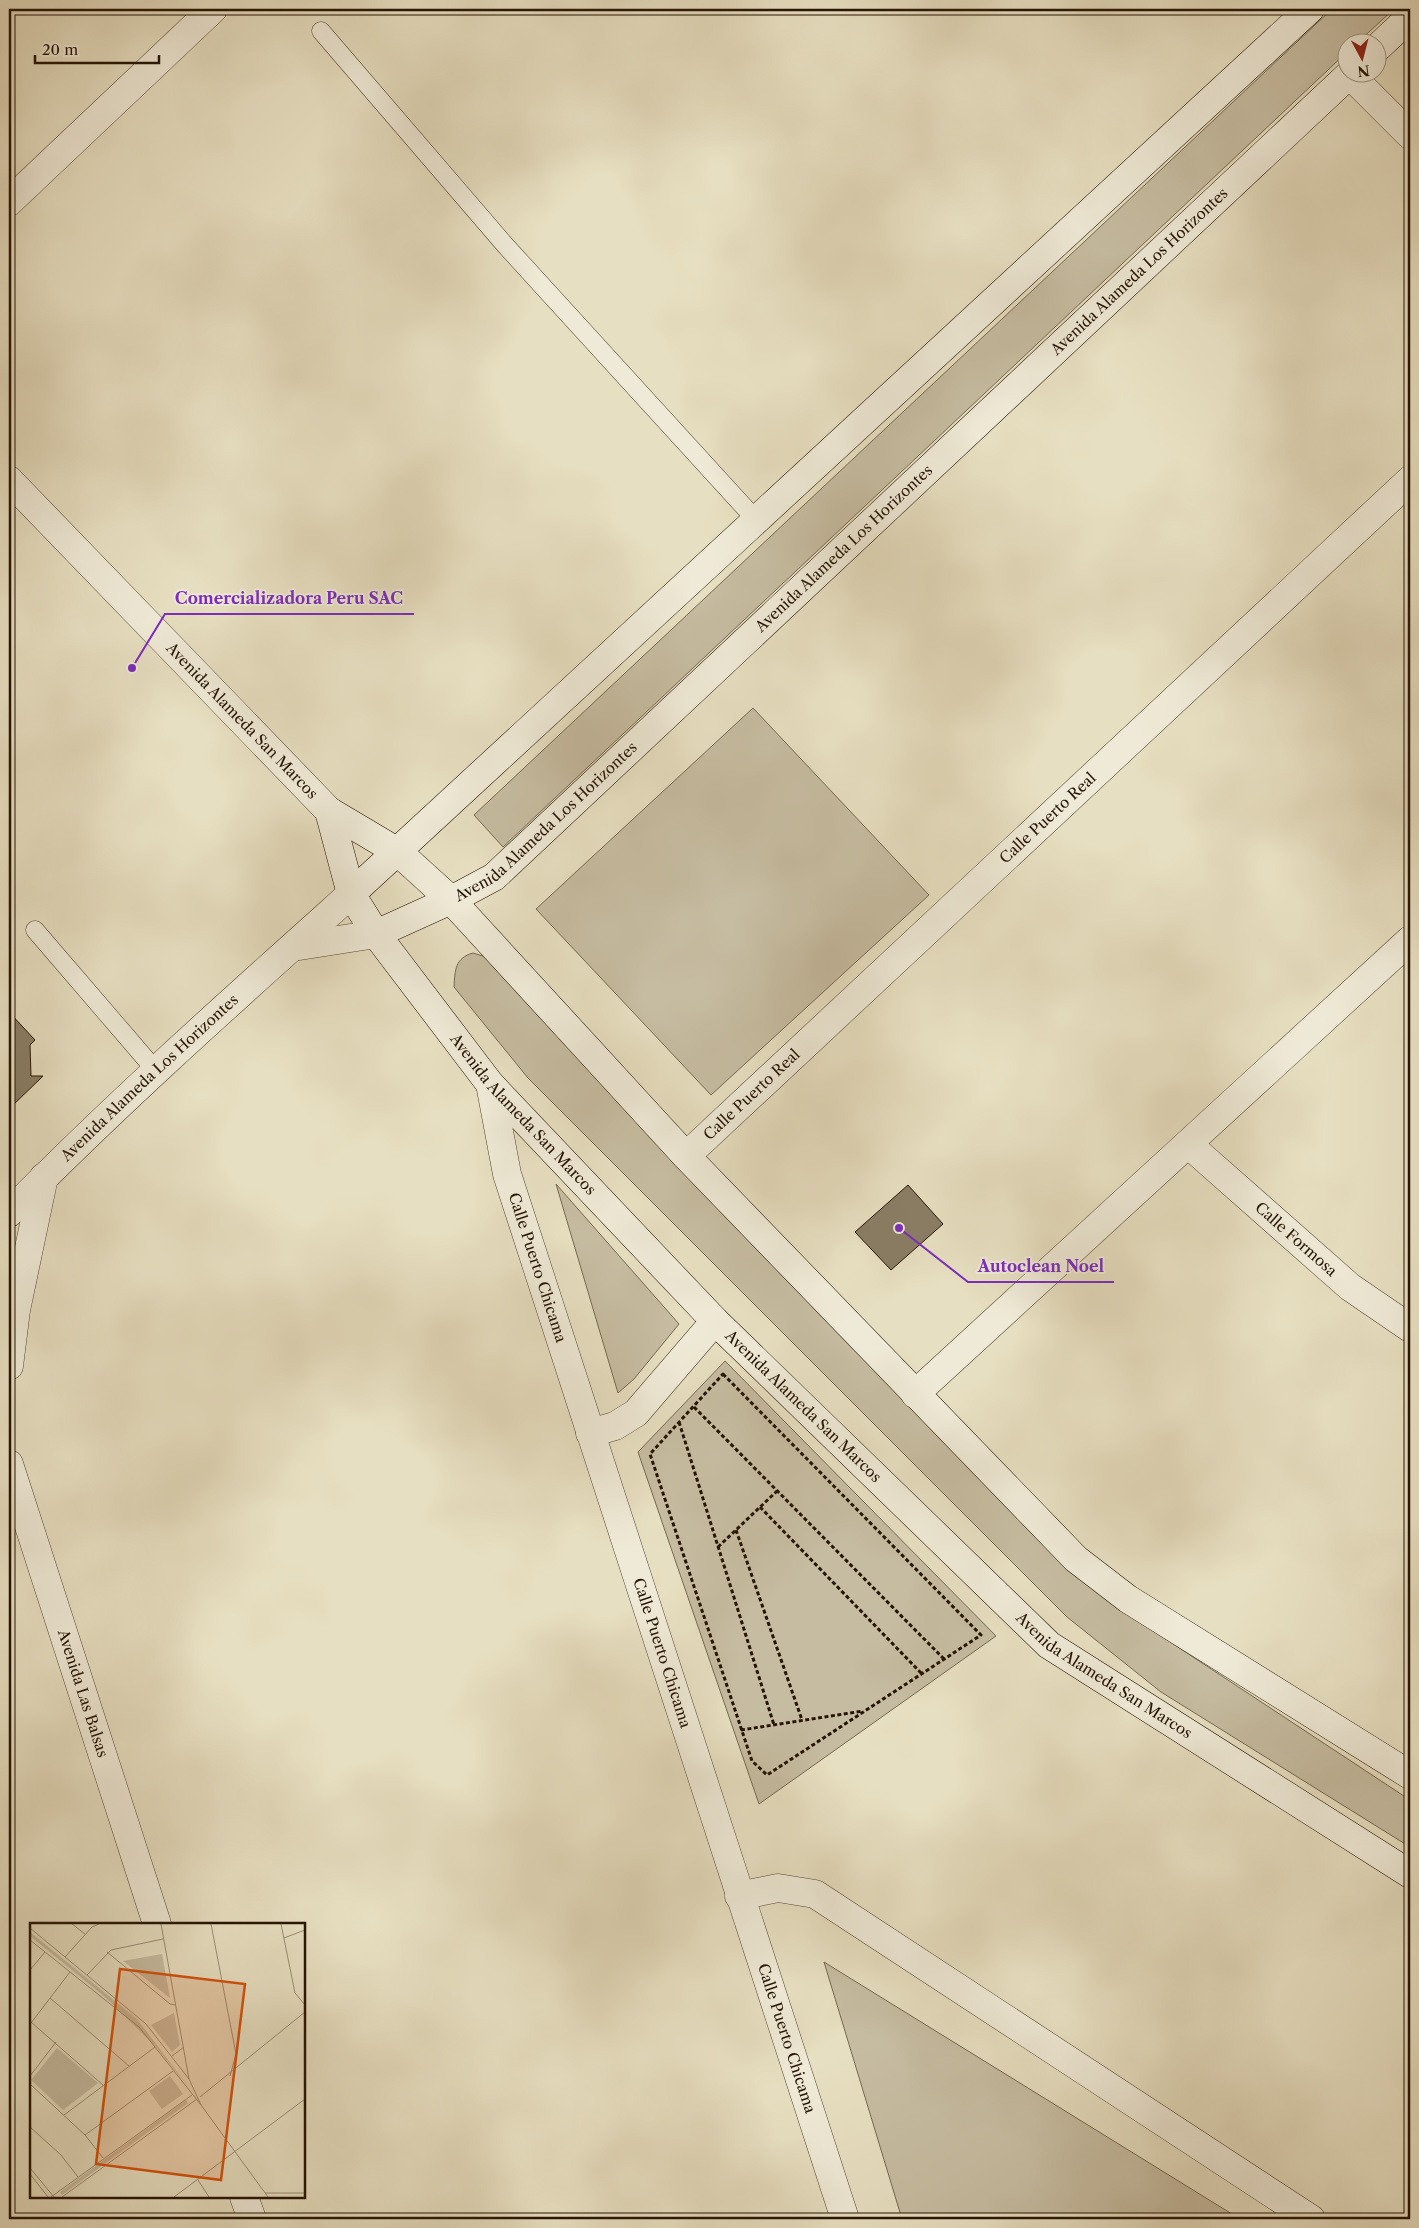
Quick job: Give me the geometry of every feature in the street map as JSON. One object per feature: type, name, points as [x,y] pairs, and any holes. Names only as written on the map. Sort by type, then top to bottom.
[{"type":"street","points":[[9,202],[213,9]]},
{"type":"street","name":"Avenida Alameda Los Horizontes","points":[[9,1213],[44,1177],[293,946],[398,852],[1310,9]]},
{"type":"street","points":[[1386,40],[1410,17]]},
{"type":"street","name":"Avenida Alameda Los Horizontes","points":[[293,946],[376,934],[494,878],[1342,82]]},
{"type":"street","points":[[1359,82],[1410,134]]},
{"type":"street","name":"Avenida Alameda San Marcos","points":[[9,480],[328,811],[398,852],[451,900],[686,1156],[1076,1559],[1128,1599],[1410,1775]]},
{"type":"street","name":"Calle Puerto Real","points":[[686,1156],[1410,480]]},
{"type":"street","name":"Avenida Alameda San Marcos","points":[[328,811],[351,894],[376,934],[490,1084],[715,1321],[1049,1645],[1410,1874]]},
{"type":"street","points":[[916,1394],[1410,940]]},
{"type":"street","name":"Calle Puerto Chicama","points":[[490,1084],[508,1174],[844,2219]]},
{"type":"street","name":"Calle Formosa","points":[[1188,1144],[1350,1287],[1410,1328]]},
{"type":"street","points":[[9,1366],[16,1310],[44,1177]]},
{"type":"street","points":[[590,1433],[615,1426],[636,1413],[715,1321]]},
{"type":"street","name":"Avenida Las Balsas","points":[[9,1464],[157,1923]]},
{"type":"street","points":[[739,1896],[778,1888],[815,1894],[1311,2219]]},
{"type":"street","points":[[244,2198],[252,2219]]},
{"type":"lane","points":[[321,31],[505,245],[757,521]]},
{"type":"lane","points":[[35,930],[157,1072]]},
{"type":"path","points":[[724,1374],[981,1635],[767,1775],[752,1761],[650,1454],[694,1407],[724,1374]]},
{"type":"path","points":[[694,1407],[944,1659]]},
{"type":"path","points":[[679,1422],[774,1725]]},
{"type":"path","points":[[718,1547],[777,1491]]},
{"type":"path","points":[[760,1507],[922,1674]]},
{"type":"path","points":[[736,1530],[802,1720]]},
{"type":"path","points":[[741,1730],[866,1710]]},
{"type":"shaded area","points":[[1332,9],[1394,9],[1369,32],[1336,32],[1336,62],[503,847],[474,815]]},
{"type":"shaded area","points":[[753,708],[929,895],[711,1095],[536,909]]},
{"type":"shaded area","points":[[473,953],[486,957],[1146,1626],[1410,1800],[1410,1847],[1161,1692],[1067,1617],[528,1078],[454,987],[459,961]]},
{"type":"shaded area","points":[[556,1184],[679,1324],[634,1379],[618,1393]]},
{"type":"shaded area","points":[[725,1361],[996,1636],[759,1804],[638,1452]]},
{"type":"shaded area","points":[[824,1962],[1240,2219],[902,2219]]},
{"type":"building","points":[[9,1012],[35,1040],[30,1045],[31,1076],[43,1076],[9,1109]]},
{"type":"building","points":[[908,1185],[943,1224],[891,1270],[855,1232]]},
{"type":"place","name":"Comercializadora Peru SAC","points":[[132,668]]},
{"type":"place","name":"Autoclean Noel","points":[[899,1228]]}]
